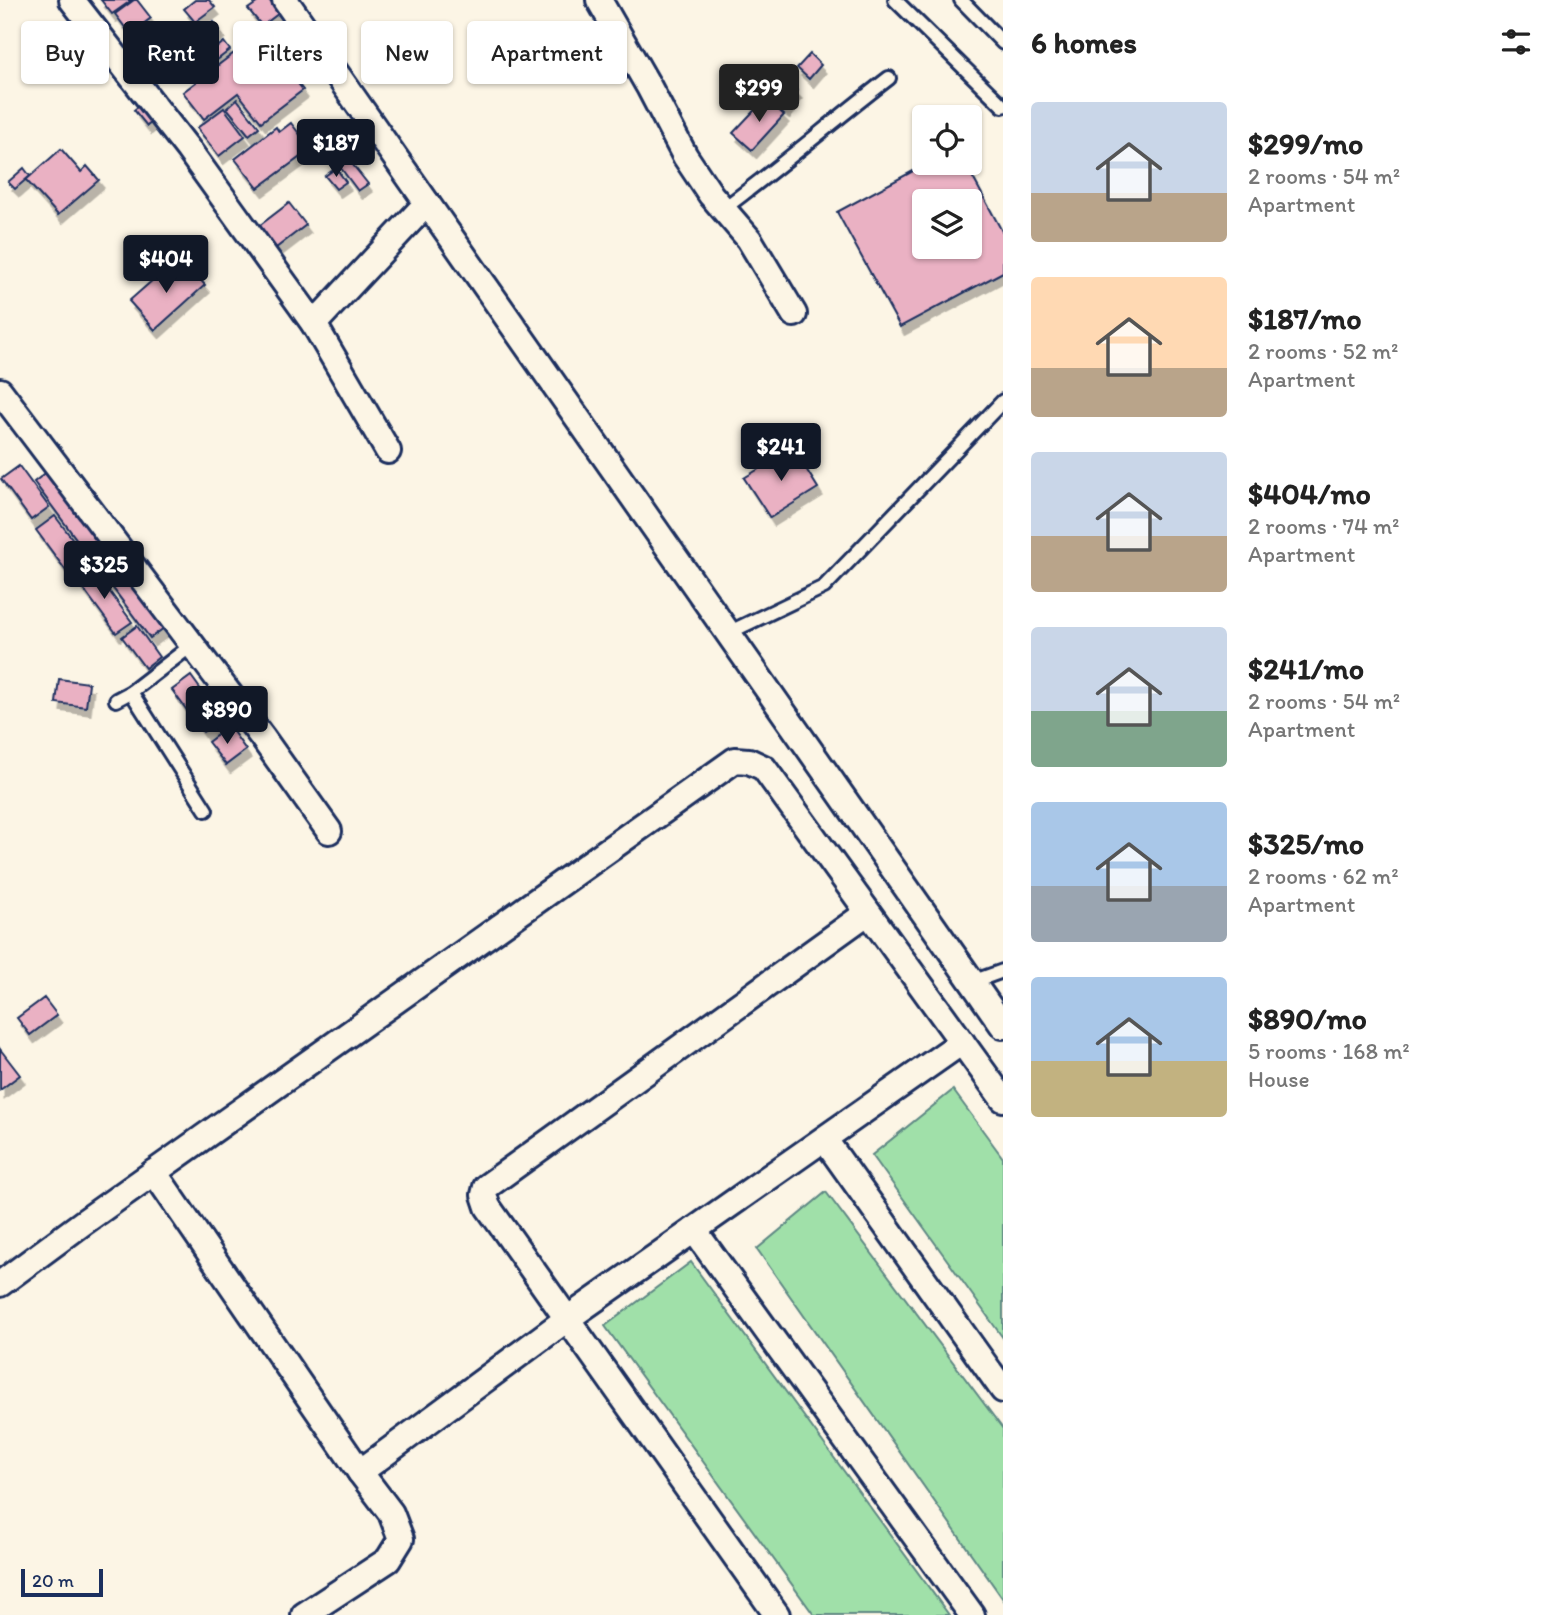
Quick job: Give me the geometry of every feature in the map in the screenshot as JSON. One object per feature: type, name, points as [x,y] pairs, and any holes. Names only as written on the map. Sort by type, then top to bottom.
[{"type":"street","points":[[72,0],[188,149],[314,324],[388,451]]},
{"type":"street","points":[[285,0],[1003,1026]]},
{"type":"street","points":[[599,0],[685,156],[723,209],[749,239],[794,314]]},
{"type":"street","points":[[314,324],[427,203]]},
{"type":"street","points":[[0,391],[262,737],[329,831]]},
{"type":"street","points":[[0,1284],[736,760],[749,761],[764,768],[1003,1100]]},
{"type":"street","points":[[778,1615],[488,1207],[484,1195],[486,1187],[867,913]]},
{"type":"street","points":[[360,1472],[567,1319],[825,1140],[962,1041]]},
{"type":"street","points":[[825,1140],[1003,1390]]},
{"type":"street","points":[[154,1172],[391,1513],[401,1539],[388,1560],[304,1615]]},
{"type":"street","points":[[694,1230],[972,1615]]},
{"type":"lane","points":[[895,0],[1003,106]]},
{"type":"lane","points":[[961,0],[1003,43]]},
{"type":"lane","points":[[723,209],[888,78]]},
{"type":"lane","points":[[728,633],[824,587],[1003,401]]},
{"type":"lane","points":[[117,700],[192,645]]},
{"type":"lane","points":[[131,692],[206,810]]},
{"type":"lane","points":[[972,982],[1003,971]]},
{"type":"green space","points":[[953,1090],[1003,1158],[1003,1338],[872,1155]]},
{"type":"green space","points":[[826,1192],[1003,1429],[1003,1599],[757,1249]]},
{"type":"green space","points":[[691,1262],[949,1615],[814,1615],[605,1326]]},
{"type":"building","points":[[101,0],[132,0],[112,14]]},
{"type":"building","points":[[137,0],[151,18],[147,21],[123,21],[123,25],[115,14]]},
{"type":"building","points":[[195,0],[209,0],[215,7],[196,21],[184,9]]},
{"type":"building","points":[[261,0],[269,0],[279,13],[269,21],[258,21],[248,9]]},
{"type":"building","points":[[224,42],[230,50],[219,58],[219,46]]},
{"type":"building","points":[[233,54],[233,84],[298,84],[303,90],[261,122],[238,93],[204,119],[183,92],[193,84],[219,84],[219,65]]},
{"type":"building","points":[[810,54],[821,65],[809,79],[797,68]]},
{"type":"building","points":[[785,80],[797,91],[792,96],[781,85]]},
{"type":"building","points":[[778,86],[793,101],[785,110],[769,96]]},
{"type":"building","points":[[766,98],[784,115],[752,150],[733,133]]},
{"type":"building","points":[[237,99],[259,127],[249,135],[227,108]]},
{"type":"building","points":[[144,102],[157,118],[147,126],[134,110]]},
{"type":"building","points":[[224,108],[245,136],[219,156],[197,128]]},
{"type":"building","points":[[291,123],[311,149],[258,188],[235,159],[276,127],[279,132]]},
{"type":"building","points":[[61,149],[81,172],[87,166],[99,180],[58,215],[26,180]]},
{"type":"building","points":[[349,160],[368,184],[358,191],[340,167]]},
{"type":"building","points":[[24,168],[30,176],[15,189],[8,182]]},
{"type":"building","points":[[336,168],[346,182],[336,189],[325,176]]},
{"type":"building","points":[[912,172],[912,175],[972,175],[979,189],[912,189],[912,259],[982,259],[982,194],[1003,233],[1003,272],[900,327],[837,212]]},
{"type":"building","points":[[289,203],[306,225],[276,248],[259,226]]},
{"type":"building","points":[[171,264],[180,274],[189,267],[205,285],[155,330],[129,301]]},
{"type":"building","points":[[793,448],[818,488],[770,518],[744,478]]},
{"type":"building","points":[[19,466],[49,507],[31,520],[1,479]]},
{"type":"building","points":[[48,471],[164,628],[150,638],[34,482]]},
{"type":"building","points":[[55,516],[87,558],[67,572],[36,530]]},
{"type":"building","points":[[93,569],[132,622],[116,633],[77,580]]},
{"type":"building","points":[[137,626],[159,657],[145,668],[122,637]]},
{"type":"building","points":[[191,676],[222,719],[203,732],[172,690]]},
{"type":"building","points":[[59,679],[89,683],[86,707],[56,703]]},
{"type":"building","points":[[229,726],[246,750],[226,765],[208,742]]},
{"type":"building","points":[[44,998],[57,1015],[30,1035],[17,1018]]},
{"type":"building","points":[[0,1049],[20,1075],[0,1090]]}]
